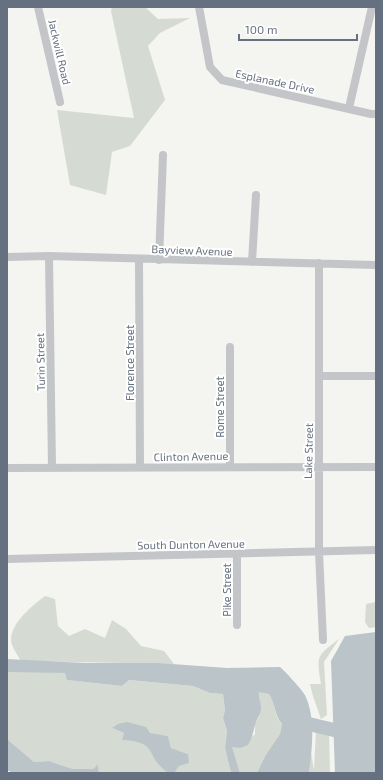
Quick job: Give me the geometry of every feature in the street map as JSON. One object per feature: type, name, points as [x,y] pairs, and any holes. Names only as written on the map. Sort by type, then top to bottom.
[{"type":"street","name":"Jackwill Road","points":[[38,7],[60,102]]},
{"type":"street","name":"Esplanade Drive","points":[[199,7],[210,67],[222,80],[376,114]]},
{"type":"street","points":[[348,108],[372,7]]},
{"type":"street","points":[[159,260],[163,155]]},
{"type":"street","points":[[252,262],[256,195]]},
{"type":"street","name":"Bayview Avenue","points":[[7,257],[49,256],[376,265]]},
{"type":"street","name":"Turin Street","points":[[49,256],[52,467]]},
{"type":"street","name":"Florence Street","points":[[140,259],[140,468]]},
{"type":"street","name":"Lake Street","points":[[319,263],[319,552],[323,640]]},
{"type":"street","name":"Rome Street","points":[[230,347],[230,467]]},
{"type":"street","points":[[320,376],[376,376]]},
{"type":"street","name":"Clinton Avenue","points":[[7,468],[376,467]]},
{"type":"street","name":"South Dunton Avenue","points":[[7,558],[376,550]]},
{"type":"street","name":"Pike Street","points":[[237,554],[237,625]]},
{"type":"shaded area","points":[[112,7],[145,7],[158,19],[190,18],[160,33],[148,46],[165,100],[130,146],[112,152],[106,195],[70,185],[57,110],[134,118],[111,11]]},
{"type":"shaded area","points":[[45,596],[55,599],[58,626],[69,636],[85,629],[105,638],[112,620],[126,629],[141,646],[164,651],[174,664],[21,661],[12,645],[11,638],[13,631],[28,610]]},
{"type":"shaded area","points":[[376,602],[376,627],[369,628],[365,622],[366,604]]},
{"type":"shaded area","points":[[376,632],[376,773],[335,773],[331,661],[345,636]]},
{"type":"shaded area","points":[[339,639],[324,662],[327,715],[321,719],[310,684],[321,684],[319,667],[320,657],[326,649]]},
{"type":"shaded area","points":[[7,659],[85,663],[158,663],[227,668],[280,667],[305,695],[311,714],[312,734],[309,773],[257,773],[265,756],[280,734],[282,724],[269,694],[259,692],[261,712],[248,745],[240,748],[232,747],[240,773],[231,773],[225,748],[227,731],[223,718],[225,710],[223,694],[210,693],[193,686],[129,680],[122,686],[67,680],[65,673],[7,672]]},
{"type":"shaded area","points":[[34,671],[65,673],[68,680],[122,686],[129,680],[193,686],[210,693],[223,694],[225,710],[223,718],[227,731],[225,748],[231,773],[174,773],[188,754],[171,748],[168,736],[112,728],[124,733],[123,740],[135,741],[147,747],[151,751],[156,761],[168,773],[99,773],[98,764],[93,769],[73,769],[49,761],[34,762],[7,739],[7,672]]},
{"type":"shaded area","points":[[259,691],[269,694],[273,702],[277,717],[282,724],[280,734],[265,756],[257,773],[240,773],[231,746],[240,748],[255,734],[255,723],[259,717],[261,707],[258,697]]},
{"type":"shaded area","points":[[127,722],[146,727],[150,733],[168,736],[171,748],[188,754],[189,763],[179,766],[174,773],[168,773],[156,761],[147,747],[134,741],[122,740],[124,733],[112,728],[118,724]]},
{"type":"shaded area","points":[[316,729],[329,733],[330,773],[309,773],[311,753],[314,770]]},
{"type":"shaded area","points":[[7,739],[34,762],[49,761],[73,769],[93,769],[98,764],[99,773],[13,773],[7,770]]},
{"type":"waterway","points":[[292,720],[334,730],[376,724]]}]
